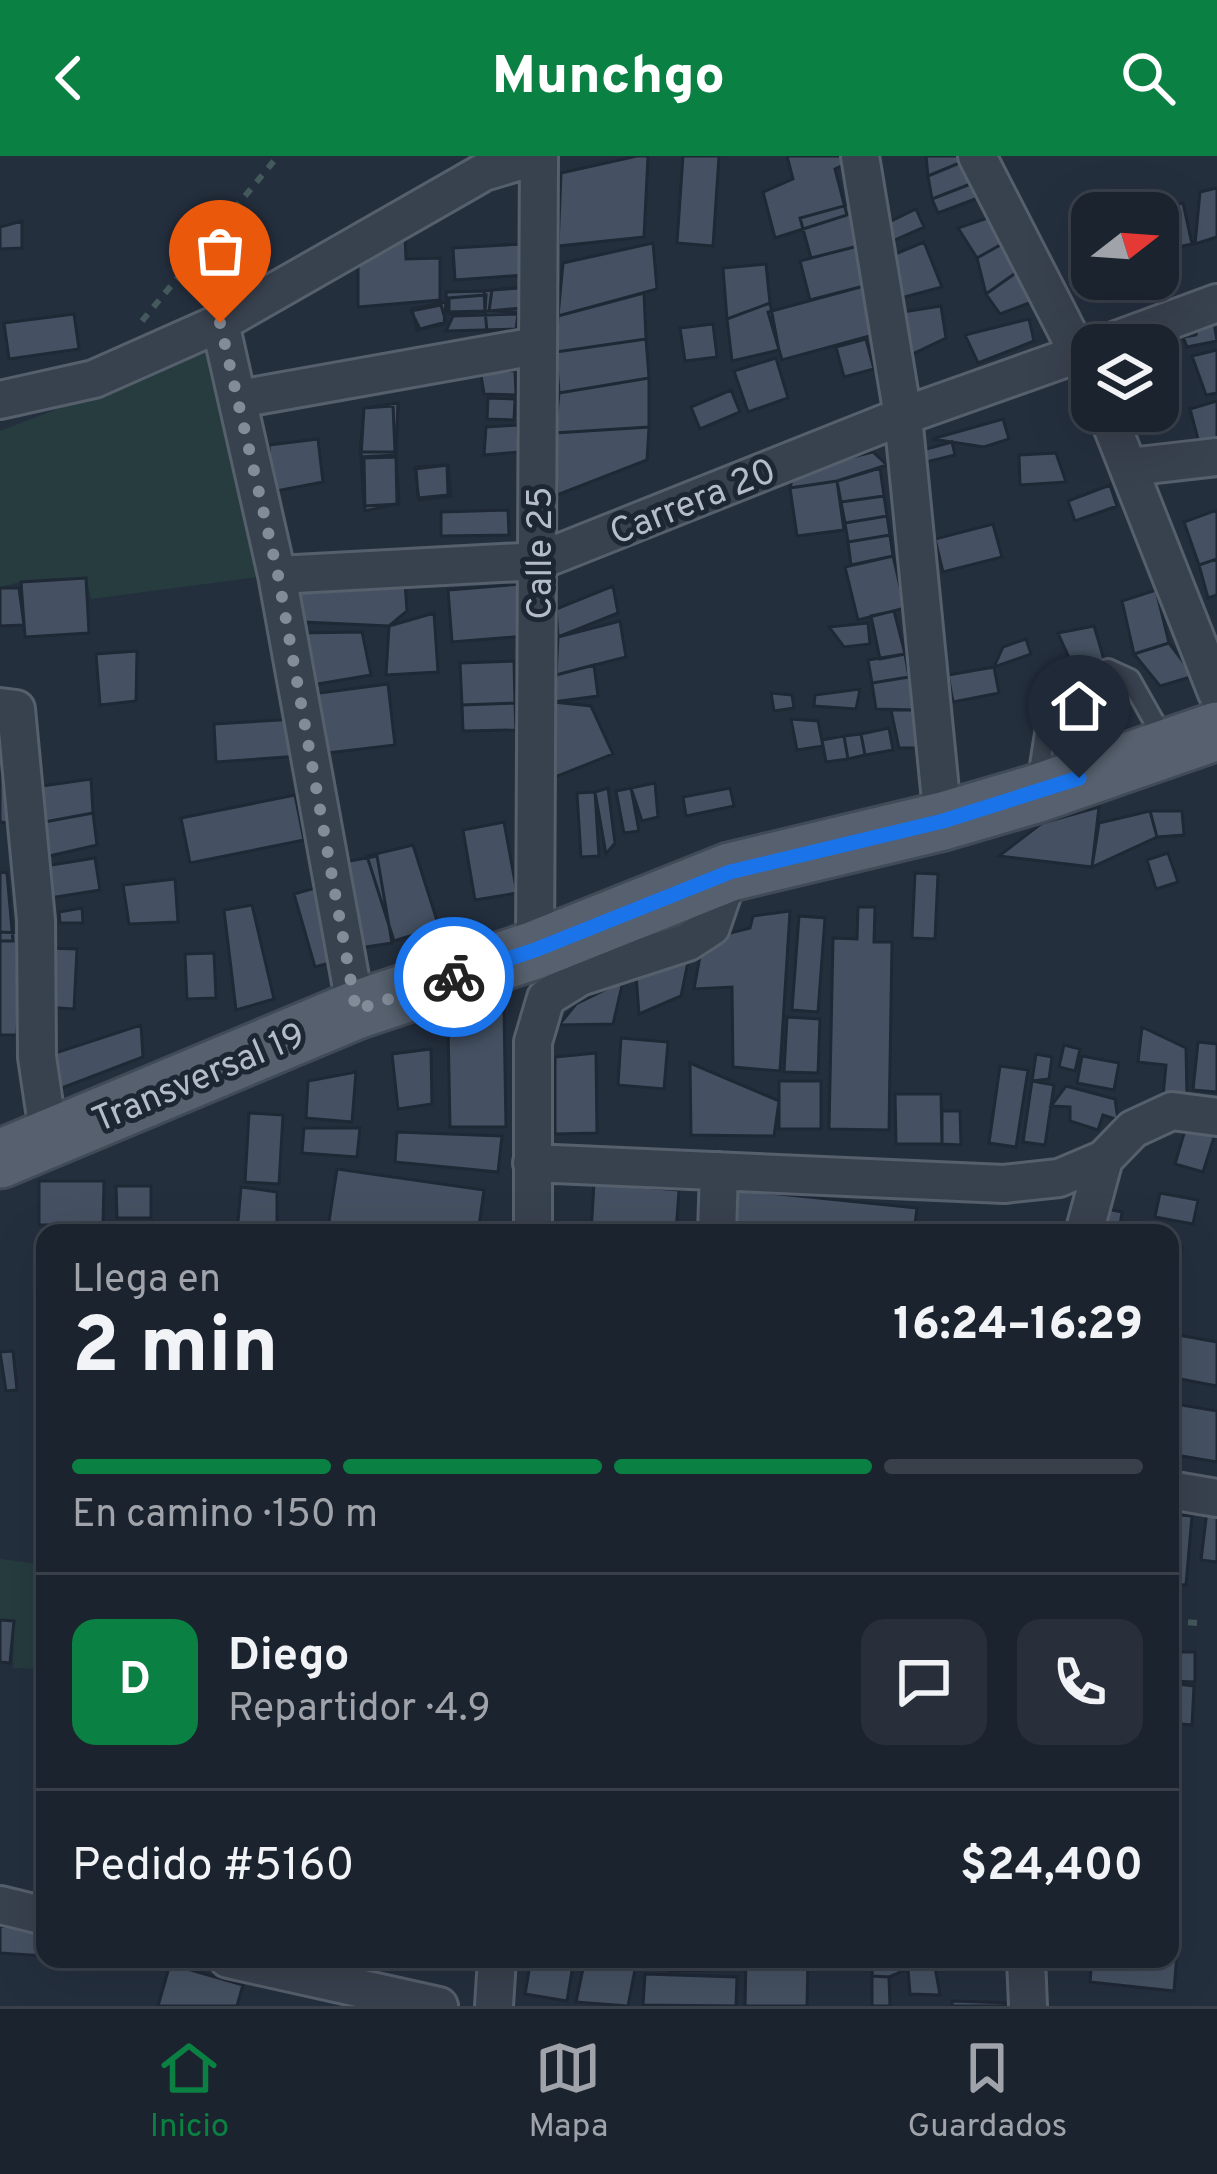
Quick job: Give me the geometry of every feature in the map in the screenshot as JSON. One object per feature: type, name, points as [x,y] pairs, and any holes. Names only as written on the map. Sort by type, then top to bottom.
[{"type":"main road","name":"Transversal 19","points":[[24,1148],[356,1010],[535,950],[730,872],[943,821],[1192,738]]},
{"type":"street","points":[[0,400],[94,379],[220,323],[484,172],[538,156]]},
{"type":"street","name":"Calle 25","points":[[535,950],[538,156]]},
{"type":"street","points":[[860,156],[903,416],[943,821]]},
{"type":"street","points":[[977,156],[1073,324]]},
{"type":"street","name":"Carrera 20","points":[[1168,324],[1217,303]]},
{"type":"street","points":[[220,323],[278,575],[356,1010]]},
{"type":"street","points":[[239,398],[536,346]]},
{"type":"street","name":"Carrera 20","points":[[278,575],[539,561],[903,416],[1071,364]]},
{"type":"street","points":[[1115,432],[1217,692]]},
{"type":"street","points":[[1130,467],[1217,457]]},
{"type":"street","points":[[0,707],[16,709],[37,920],[37,1057],[24,1148]]},
{"type":"street","points":[[532,1224],[533,1042],[546,998],[580,977],[688,941],[711,927],[730,872]]},
{"type":"street","points":[[532,1163],[1004,1184],[1059,1178],[1104,1159],[1133,1129],[1172,1111],[1217,1117]]},
{"type":"street","points":[[1086,1224],[1104,1159]]},
{"type":"street","points":[[717,1224],[719,1171]]},
{"type":"street","points":[[1179,1492],[1217,1498]]},
{"type":"street","points":[[0,1905],[36,1914]]},
{"type":"street","points":[[268,1968],[439,2006]]},
{"type":"street","points":[[494,2006],[496,1968]]},
{"type":"street","points":[[1026,1968],[1028,2006]]},
{"type":"lane","points":[[1108,669],[1130,680],[1192,738]]},
{"type":"lane","points":[[1035,794],[1051,695],[1077,678]]},
{"type":"path","points":[[137,328],[278,156]]},
{"type":"path","points":[[1179,1622],[1198,1623]]},
{"type":"green space","points":[[222,346],[274,575],[91,599],[86,578],[0,587],[0,431]]},
{"type":"green space","points":[[0,1559],[36,1564],[36,1669],[13,1668],[14,1621],[0,1620]]},
{"type":"building","points":[[648,156],[644,237],[558,246],[561,173]]},
{"type":"building","points":[[683,156],[719,156],[713,246],[677,243]]},
{"type":"building","points":[[787,156],[841,156],[843,165],[835,169],[847,215],[775,238],[763,192],[793,179]]},
{"type":"building","points":[[926,156],[967,156],[969,159],[928,176]]},
{"type":"building","points":[[969,159],[973,183],[932,199],[928,176]]},
{"type":"building","points":[[973,183],[978,198],[938,213],[932,199]]},
{"type":"building","points":[[1217,188],[1217,237],[1195,244],[1200,192]]},
{"type":"building","points":[[1183,203],[1192,244],[1179,247],[1179,204]]},
{"type":"building","points":[[851,204],[862,245],[811,258],[800,218]]},
{"type":"building","points":[[916,209],[924,227],[888,243],[887,223]]},
{"type":"building","points":[[996,215],[1011,239],[977,258],[958,228]]},
{"type":"building","points":[[22,221],[22,248],[0,249],[0,227]]},
{"type":"building","points":[[405,236],[406,259],[440,258],[440,300],[358,307],[358,256]]},
{"type":"building","points":[[1011,239],[1017,272],[986,294],[977,258]]},
{"type":"building","points":[[924,242],[942,287],[897,299],[893,255]]},
{"type":"building","points":[[653,243],[657,289],[558,316],[563,263]]},
{"type":"building","points":[[523,244],[525,275],[455,280],[453,248]]},
{"type":"building","points":[[862,245],[864,286],[810,300],[800,261]]},
{"type":"building","points":[[766,264],[770,303],[727,319],[723,268]]},
{"type":"building","points":[[1017,272],[1037,300],[1000,314],[986,294]]},
{"type":"building","points":[[864,286],[877,334],[782,360],[768,312]]},
{"type":"building","points":[[520,287],[521,312],[485,311],[484,291]]},
{"type":"building","points":[[520,288],[522,308],[489,311],[492,290]]},
{"type":"building","points":[[484,291],[485,311],[447,312],[446,292]]},
{"type":"building","points":[[644,293],[646,339],[556,352],[558,316]]},
{"type":"building","points":[[486,295],[485,311],[449,314],[449,298]]},
{"type":"building","points":[[446,302],[444,324],[417,330],[412,309]]},
{"type":"building","points":[[770,303],[779,350],[732,361],[727,319]]},
{"type":"building","points":[[441,305],[446,322],[420,329],[411,311]]},
{"type":"building","points":[[941,306],[946,338],[904,358],[896,313]]},
{"type":"building","points":[[485,311],[521,312],[522,330],[487,331]]},
{"type":"building","points":[[74,314],[79,349],[9,359],[4,323]]},
{"type":"building","points":[[518,314],[516,329],[446,331],[453,316]]},
{"type":"building","points":[[1213,316],[1217,341],[1187,347],[1183,337],[1196,335],[1199,320]]},
{"type":"building","points":[[1029,319],[1034,341],[978,363],[965,335]]},
{"type":"building","points":[[713,324],[717,357],[685,361],[680,328]]},
{"type":"building","points":[[646,339],[649,378],[559,393],[556,352]]},
{"type":"building","points":[[866,339],[874,369],[844,377],[836,347]]},
{"type":"building","points":[[1217,350],[1217,393],[1206,395],[1192,356]]},
{"type":"building","points":[[776,358],[788,398],[748,412],[734,371]]},
{"type":"building","points":[[480,369],[515,371],[516,395],[484,394]]},
{"type":"building","points":[[649,378],[649,427],[555,433],[559,393]]},
{"type":"building","points":[[731,390],[740,412],[700,429],[691,407]]},
{"type":"building","points":[[488,398],[515,399],[514,420],[487,419]]},
{"type":"building","points":[[1217,401],[1217,438],[1199,443],[1190,409]]},
{"type":"building","points":[[398,403],[396,455],[361,457],[364,408]]},
{"type":"building","points":[[393,406],[395,452],[360,452],[364,408]]},
{"type":"building","points":[[1003,419],[1009,439],[984,447],[932,439]]},
{"type":"building","points":[[518,425],[519,452],[484,455],[486,427]]},
{"type":"building","points":[[649,427],[647,460],[557,495],[555,433]]},
{"type":"building","points":[[318,439],[323,482],[271,492],[269,445]]},
{"type":"building","points":[[952,442],[955,455],[922,463],[919,451]]},
{"type":"building","points":[[873,452],[887,465],[837,481],[790,488],[794,471]]},
{"type":"building","points":[[1056,453],[1066,482],[1020,485],[1019,455]]},
{"type":"building","points":[[396,455],[399,504],[364,506],[361,457]]},
{"type":"building","points":[[396,457],[397,504],[365,511],[364,458]]},
{"type":"building","points":[[447,465],[448,495],[418,498],[416,467]]},
{"type":"building","points":[[448,465],[451,496],[419,500],[415,469]]},
{"type":"building","points":[[880,468],[884,496],[841,502],[837,481]]},
{"type":"building","points":[[837,481],[844,530],[797,536],[790,488]]},
{"type":"building","points":[[1110,485],[1117,506],[1075,521],[1068,501]]},
{"type":"building","points":[[884,496],[887,516],[845,523],[841,502]]},
{"type":"building","points":[[508,510],[509,535],[441,536],[441,512]]},
{"type":"building","points":[[1217,510],[1217,559],[1199,565],[1184,522]]},
{"type":"building","points":[[887,516],[890,535],[848,542],[845,523]]},
{"type":"building","points":[[993,524],[1002,557],[943,572],[935,539]]},
{"type":"building","points":[[890,535],[893,556],[851,565],[848,542]]},
{"type":"building","points":[[893,556],[905,608],[858,620],[845,567]]},
{"type":"building","points":[[1217,559],[1217,595],[1208,598],[1199,565]]},
{"type":"building","points":[[86,578],[89,633],[25,637],[21,582]]},
{"type":"building","points":[[405,583],[407,611],[389,626],[304,622],[297,590]]},
{"type":"building","points":[[521,584],[525,636],[452,642],[448,590]]},
{"type":"building","points":[[613,586],[618,613],[558,637],[556,609]]},
{"type":"building","points":[[0,588],[19,588],[24,625],[0,626]]},
{"type":"building","points":[[1156,590],[1169,643],[1134,654],[1122,601]]},
{"type":"building","points":[[894,611],[905,654],[880,659],[871,616]]},
{"type":"building","points":[[434,613],[438,672],[386,675],[389,626]]},
{"type":"building","points":[[620,621],[626,657],[556,675],[558,637]]},
{"type":"building","points":[[868,623],[870,644],[844,647],[829,627]]},
{"type":"building","points":[[1094,626],[1115,696],[1091,707],[1058,633]]},
{"type":"building","points":[[362,632],[371,675],[306,686],[297,633]]},
{"type":"building","points":[[1026,639],[1031,654],[994,667],[1003,647]]},
{"type":"building","points":[[1169,643],[1194,676],[1160,686],[1134,654]]},
{"type":"building","points":[[137,651],[136,701],[100,705],[96,654]]},
{"type":"building","points":[[905,654],[909,677],[872,683],[868,660]]},
{"type":"building","points":[[514,661],[515,703],[462,705],[460,663]]},
{"type":"building","points":[[594,665],[598,696],[553,702],[556,675]]},
{"type":"building","points":[[994,667],[999,693],[953,702],[948,675]]},
{"type":"building","points":[[909,677],[917,710],[876,709],[872,683]]},
{"type":"building","points":[[388,684],[395,745],[319,754],[312,694]]},
{"type":"building","points":[[860,689],[856,709],[814,706],[815,695]]},
{"type":"building","points":[[771,693],[792,695],[794,708],[774,711]]},
{"type":"building","points":[[553,702],[591,706],[613,754],[555,777]]},
{"type":"building","points":[[515,703],[516,730],[463,731],[462,705]]},
{"type":"building","points":[[891,710],[917,710],[917,748],[899,748]]},
{"type":"building","points":[[297,719],[300,756],[216,762],[214,724]]},
{"type":"building","points":[[791,719],[818,721],[823,746],[797,750]]},
{"type":"building","points":[[889,728],[893,750],[865,755],[861,734]]},
{"type":"building","points":[[861,734],[865,755],[848,759],[844,736]]},
{"type":"building","points":[[844,736],[848,759],[826,762],[822,740]]},
{"type":"building","points":[[0,773],[8,773],[9,823],[0,822]]},
{"type":"building","points":[[91,779],[93,813],[39,823],[35,787]]},
{"type":"building","points":[[655,783],[658,817],[642,821],[631,788]]},
{"type":"building","points":[[608,788],[615,843],[606,854],[595,792]]},
{"type":"building","points":[[631,788],[639,831],[624,833],[616,791]]},
{"type":"building","points":[[730,788],[734,806],[686,816],[683,797]]},
{"type":"building","points":[[595,792],[599,856],[581,857],[577,793]]},
{"type":"building","points":[[295,795],[304,840],[190,863],[181,818]]},
{"type":"building","points":[[1099,807],[1092,867],[999,856],[1042,823]]},
{"type":"building","points":[[1150,811],[1182,811],[1184,835],[1157,837]]},
{"type":"building","points":[[1150,811],[1157,837],[1092,867],[1099,823]]},
{"type":"building","points":[[93,813],[97,845],[45,857],[39,823]]},
{"type":"building","points":[[504,822],[517,893],[475,900],[463,830]]},
{"type":"building","points":[[413,845],[439,927],[394,941],[367,856]]},
{"type":"building","points":[[1168,853],[1178,882],[1156,889],[1147,860]]},
{"type":"building","points":[[377,856],[392,943],[359,948],[344,862]]},
{"type":"building","points":[[95,858],[100,890],[50,898],[45,866]]},
{"type":"building","points":[[0,872],[7,873],[13,941],[0,941]]},
{"type":"building","points":[[915,873],[938,874],[935,939],[912,938]]},
{"type":"building","points":[[175,879],[178,922],[129,924],[123,885]]},
{"type":"building","points":[[322,886],[344,959],[315,967],[294,894]]},
{"type":"building","points":[[252,905],[274,999],[236,1010],[224,910]]},
{"type":"building","points":[[858,907],[875,907],[874,942],[892,942],[889,1130],[829,1129],[833,938],[857,939]]},
{"type":"building","points":[[82,908],[83,923],[60,923],[59,912]]},
{"type":"building","points":[[790,911],[780,1071],[733,1067],[732,987],[694,989],[703,940],[750,928],[753,916]]},
{"type":"building","points":[[799,916],[825,918],[818,1012],[792,1010]]},
{"type":"building","points":[[0,932],[21,933],[17,1035],[0,1035]]},
{"type":"building","points":[[47,948],[77,949],[74,1009],[43,1007]]},
{"type":"building","points":[[214,953],[216,998],[187,999],[185,954]]},
{"type":"building","points":[[689,957],[681,996],[639,1014],[636,974]]},
{"type":"building","points":[[623,981],[613,1024],[559,1025],[576,1004]]},
{"type":"building","points":[[504,1010],[506,1127],[450,1127],[448,1027]]},
{"type":"building","points":[[787,1017],[820,1019],[818,1073],[784,1072]]},
{"type":"building","points":[[141,1025],[143,1057],[54,1091],[52,1054]]},
{"type":"building","points":[[1142,1027],[1186,1048],[1187,1098],[1162,1106],[1166,1065],[1138,1062]]},
{"type":"building","points":[[621,1038],[668,1042],[664,1089],[618,1085]]},
{"type":"building","points":[[1198,1042],[1217,1044],[1217,1092],[1193,1090]]},
{"type":"building","points":[[1064,1045],[1080,1049],[1075,1071],[1059,1067]]},
{"type":"building","points":[[431,1049],[432,1104],[398,1109],[392,1054]]},
{"type":"building","points":[[596,1053],[597,1133],[555,1134],[555,1057]]},
{"type":"building","points":[[1036,1054],[1052,1057],[1049,1079],[1032,1081]]},
{"type":"building","points":[[1082,1056],[1119,1063],[1114,1090],[1077,1083]]},
{"type":"building","points":[[690,1063],[779,1101],[774,1136],[691,1135]]},
{"type":"building","points":[[1000,1066],[1028,1070],[1016,1147],[989,1143]]},
{"type":"building","points":[[356,1072],[352,1122],[306,1118],[308,1081]]},
{"type":"building","points":[[779,1081],[821,1081],[821,1129],[779,1129]]},
{"type":"building","points":[[1032,1081],[1054,1085],[1045,1145],[1023,1142]]},
{"type":"building","points":[[1066,1086],[1115,1099],[1118,1120],[1103,1115],[1098,1130],[1070,1121],[1070,1107],[1051,1106]]},
{"type":"building","points":[[895,1094],[941,1094],[942,1144],[896,1144]]},
{"type":"building","points":[[942,1111],[960,1111],[961,1145],[942,1144]]},
{"type":"building","points":[[249,1113],[283,1115],[279,1184],[245,1182]]},
{"type":"building","points":[[304,1128],[360,1128],[357,1157],[302,1153]]},
{"type":"building","points":[[1185,1130],[1216,1131],[1203,1172],[1175,1164]]},
{"type":"building","points":[[397,1132],[502,1136],[498,1172],[395,1162]]},
{"type":"building","points":[[337,1169],[484,1190],[479,1224],[329,1224]]},
{"type":"building","points":[[39,1181],[104,1181],[103,1224],[39,1224]]},
{"type":"building","points":[[594,1183],[679,1190],[677,1224],[592,1224]]},
{"type":"building","points":[[116,1186],[151,1186],[151,1218],[117,1218]]},
{"type":"building","points":[[241,1187],[277,1192],[277,1224],[238,1224]]},
{"type":"building","points":[[731,1189],[917,1208],[915,1224],[726,1224]]},
{"type":"building","points":[[1160,1193],[1198,1200],[1193,1224],[1155,1217]]},
{"type":"building","points":[[1097,1207],[1122,1212],[1120,1224],[1094,1224]]},
{"type":"building","points":[[1179,1335],[1217,1342],[1217,1386],[1179,1379]]},
{"type":"building","points":[[13,1351],[17,1390],[6,1391],[0,1352]]},
{"type":"building","points":[[1179,1405],[1217,1411],[1217,1462],[1179,1456]]},
{"type":"building","points":[[1207,1511],[1217,1514],[1217,1562],[1201,1560]]},
{"type":"building","points":[[1179,1515],[1192,1516],[1186,1585],[1179,1585]]},
{"type":"building","points":[[0,1620],[14,1621],[10,1663],[0,1662]]},
{"type":"building","points":[[1179,1652],[1195,1652],[1195,1682],[1179,1681]]},
{"type":"building","points":[[1179,1684],[1194,1686],[1192,1725],[1179,1724]]},
{"type":"building","points":[[0,1926],[36,1929],[36,1955],[0,1953]]},
{"type":"building","points":[[169,1968],[243,1985],[237,2006],[158,2006]]},
{"type":"building","points":[[529,1968],[572,1968],[567,2001],[525,1994]]},
{"type":"building","points":[[583,1968],[635,1968],[628,2006],[576,2002]]},
{"type":"building","points":[[669,1968],[748,1968],[748,1969]]},
{"type":"building","points":[[746,1968],[808,1968],[807,2006],[745,2006]]},
{"type":"building","points":[[872,1968],[922,1968],[889,1977],[872,1976]]},
{"type":"building","points":[[935,1968],[940,1995],[910,1994],[908,1969]]},
{"type":"building","points":[[1091,1968],[1176,1968],[1174,1991],[1090,1982]]},
{"type":"building","points":[[645,1974],[737,1977],[736,2006],[643,2005]]},
{"type":"building","points":[[872,1976],[889,1977],[890,2006],[872,2006]]},
{"type":"building","points":[[952,2001],[1009,2003],[1009,2006],[952,2006]]},
{"type":"way so far","points":[[220,323],[278,575],[356,1010],[454,977]]},
{"type":"route","points":[[454,977],[730,872],[943,821],[1079,778]]}]
